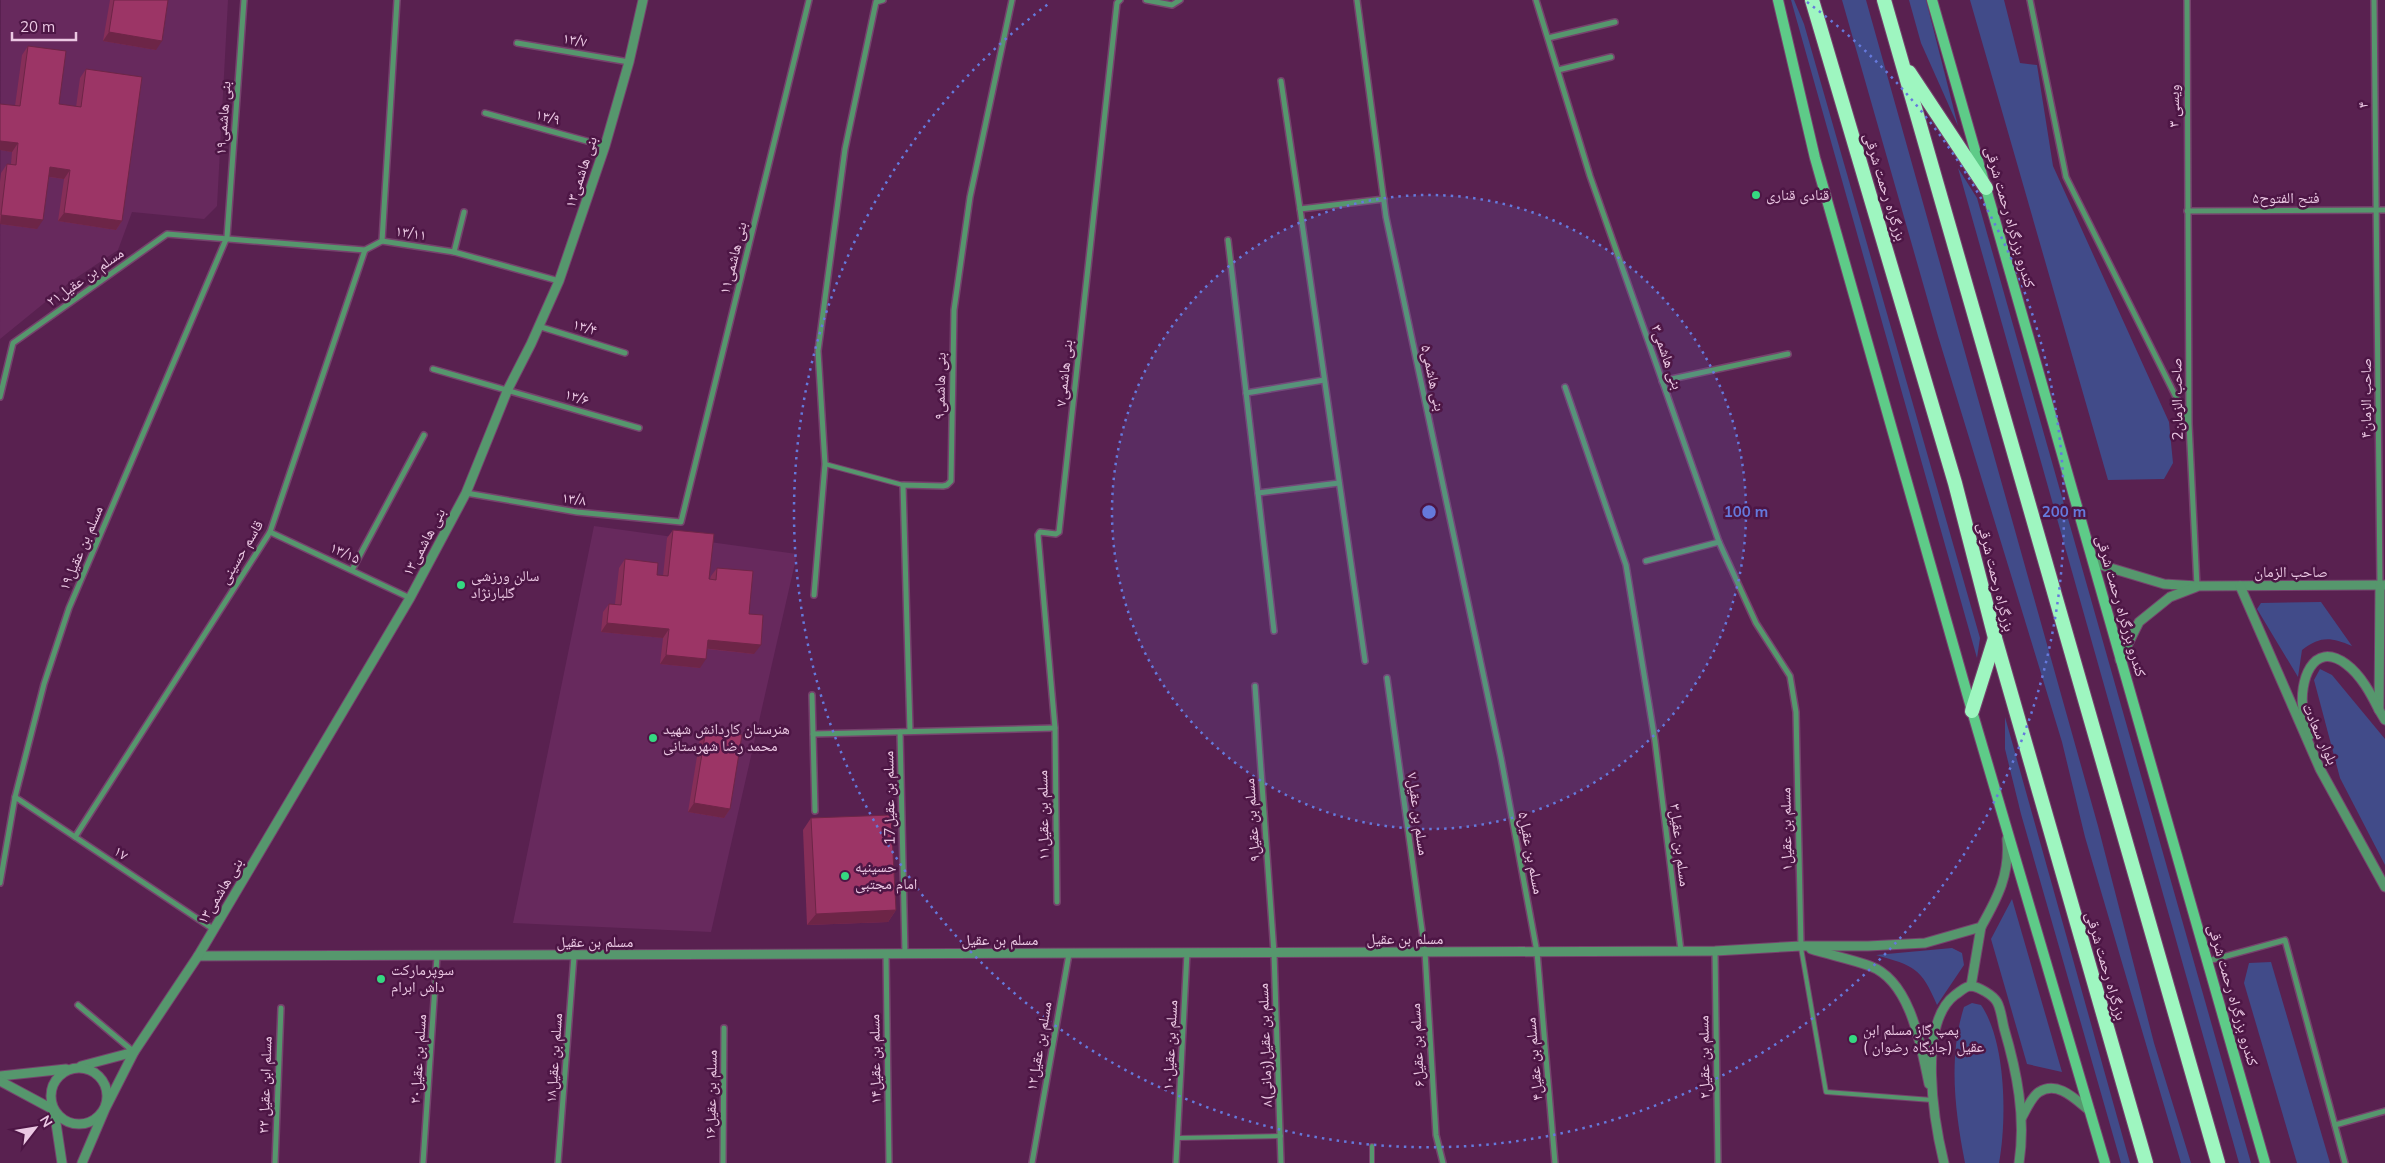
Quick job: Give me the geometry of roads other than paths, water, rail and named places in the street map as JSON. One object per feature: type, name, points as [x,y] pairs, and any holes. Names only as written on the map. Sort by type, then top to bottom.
[{"type":"highway","points":[[1805,0],[1819,28]]},
{"type":"highway","name":"بزرگراه رحمت شرقی","points":[[1812,0],[1955,482],[1995,638],[2146,1163]]},
{"type":"highway","points":[[1884,0],[2218,1163]]},
{"type":"highway","points":[[1902,62],[1986,188]]},
{"type":"highway","points":[[1972,711],[1995,638]]},
{"type":"main road","points":[[1778,0],[1815,158],[1972,711],[2105,1163]]},
{"type":"main road","name":"کندرو بزرگراه رحمت شرقی","points":[[1932,0],[2265,1163]]},
{"type":"street","name":"بنی هاشمی۱۹","points":[[227,237],[244,0]]},
{"type":"street","points":[[382,242],[396,0]]},
{"type":"street","name":"بنی هاشمی۱۳","points":[[82,1163],[105,1109],[134,1052],[198,956],[410,598],[466,493],[508,389],[559,281],[605,146],[629,62],[643,0]]},
{"type":"street","name":"بنی هاشمی۱۱","points":[[681,522],[809,0]]},
{"type":"street","points":[[814,595],[825,464],[818,351],[845,149],[876,2],[883,0]]},
{"type":"street","name":"بنی هاشمی۹","points":[[903,485],[943,486],[948,485],[951,481],[954,310],[970,197],[1012,0]]},
{"type":"street","name":"بنی هاشمی۷","points":[[1054,728],[1038,535],[1040,532],[1056,534],[1059,532],[1117,4],[1120,0]]},
{"type":"street","points":[[1146,0],[1172,5],[1180,0]]},
{"type":"street","name":"بنی هاشمی۵","points":[[1357,0],[1384,199],[1501,758]]},
{"type":"street","name":"بنی هاشمی۳","points":[[1536,0],[1590,176],[1719,542],[1756,623],[1790,676],[1796,712]]},
{"type":"street","points":[[2030,0],[2066,178],[2189,424]]},
{"type":"street","name":"ویسی ۳","points":[[2187,0],[2187,211]]},
{"type":"street","name":"۴","points":[[2374,0],[2377,210]]},
{"type":"street","points":[[1548,38],[1615,22]]},
{"type":"street","name":"۱۳/۷","points":[[517,43],[629,62]]},
{"type":"street","points":[[1558,70],[1611,57]]},
{"type":"street","points":[[1281,82],[1364,661]]},
{"type":"street","name":"۱۳/۹","points":[[485,113],[605,146]]},
{"type":"street","points":[[1300,209],[1384,199]]},
{"type":"street","name":"صاحب الزمان۴","points":[[2377,210],[2383,585]]},
{"type":"street","name":"فتح الفتوح۵","points":[[2187,211],[2385,210]]},
{"type":"street","name":"2صاحب الزمان","points":[[2187,211],[2189,424],[2197,586]]},
{"type":"street","points":[[454,252],[464,212]]},
{"type":"street","name":"مسلم بن عقیل۲۱","points":[[0,397],[13,343],[167,234],[227,237]]},
{"type":"street","points":[[227,237],[365,250]]},
{"type":"street","name":"مسلم بن عقیل۱۹","points":[[0,883],[15,797],[44,684],[69,608],[227,237]]},
{"type":"street","points":[[1228,240],[1274,631]]},
{"type":"street","name":"۱۳/۱۱","points":[[365,250],[382,242],[454,252],[559,281]]},
{"type":"street","name":"قاسم حسینی","points":[[75,837],[270,532],[365,250]]},
{"type":"street","name":"۱۳/۴","points":[[538,326],[625,353]]},
{"type":"street","points":[[1662,381],[1788,354]]},
{"type":"street","name":"۱۳/۶","points":[[433,369],[639,428]]},
{"type":"street","points":[[1246,392],[1324,380]]},
{"type":"street","name":"مسلم بن عقیل۳","points":[[1566,387],[1626,565],[1655,741],[1681,951]]},
{"type":"street","points":[[352,570],[424,435]]},
{"type":"street","points":[[1258,493],[1339,483]]},
{"type":"street","points":[[903,485],[910,731]]},
{"type":"street","name":"۱۳/۸","points":[[466,493],[577,512],[681,522]]},
{"type":"street","name":"۱۳/۱۵","points":[[270,532],[410,598]]},
{"type":"street","points":[[1646,560],[1719,542]]},
{"type":"street","name":"صاحب الزمان","points":[[2094,563],[2164,584],[2197,586],[2383,585]]},
{"type":"street","points":[[2379,710],[2383,585]]},
{"type":"street","points":[[2120,660],[2139,622],[2170,597],[2197,586]]},
{"type":"street","name":"بلوار سعادت","points":[[2240,586],[2320,769],[2385,887]]},
{"type":"street","points":[[2320,769],[2303,709],[2304,679],[2314,662],[2323,657],[2334,658],[2346,664],[2361,679],[2385,720]]},
{"type":"street","name":"مسلم بن عقیل۷","points":[[1387,678],[1425,952]]},
{"type":"street","name":"مسلم بن عقیل۹","points":[[1255,686],[1274,953]]},
{"type":"street","points":[[812,695],[815,811]]},
{"type":"street","name":"مسلم بن عقیل۱","points":[[1796,712],[1801,946]]},
{"type":"street","points":[[813,734],[1054,728]]},
{"type":"street","name":"مسلم بن عقیل۱۱","points":[[1054,728],[1057,902]]},
{"type":"street","name":"مسلم بن عقیل17","points":[[900,732],[904,954]]},
{"type":"street","name":"مسلم بن عقیل۵","points":[[1501,758],[1537,952]]},
{"type":"street","name":"۱۷","points":[[15,797],[213,929]]},
{"type":"street","points":[[1971,986],[1981,927],[1998,896],[2009,860],[2005,819]]},
{"type":"street","name":"مسلم بن عقیل","points":[[198,956],[1716,951],[1801,946],[1868,946],[1925,943],[1981,927]]},
{"type":"street","points":[[2208,961],[2285,940],[2345,1163]]},
{"type":"street","points":[[1801,946],[1872,966],[1899,988],[1917,1029],[1944,1163]]},
{"type":"street","name":"مسلم بن عقیل۲","points":[[1716,951],[1718,1163]]},
{"type":"street","name":"مسلم بن عقیل۶","points":[[1425,952],[1436,1136],[1443,1163]]},
{"type":"street","name":"مسلم بن عقیل۴","points":[[1537,952],[1555,1163]]},
{"type":"street","name":"مسلم بن عقیل۱۰","points":[[1176,1163],[1187,953]]},
{"type":"street","name":"۸مسلم بن عقیل(زمانی)","points":[[1274,953],[1281,1163]]},
{"type":"street","name":"مسلم بن عقیل۱۴","points":[[886,954],[889,1163]]},
{"type":"street","name":"مسلم بن عقیل۱۲","points":[[1032,1163],[1034,1142],[1069,954]]},
{"type":"street","name":"مسلم بن عقیل۲۰","points":[[423,1163],[437,956]]},
{"type":"street","name":"مسلم بن عقیل۱۸","points":[[558,1163],[574,956]]},
{"type":"street","points":[[1932,1100],[1934,1028],[1947,1001],[1971,986],[1985,992],[1997,1002],[2015,1066],[2022,1118],[2019,1163]]},
{"type":"street","points":[[78,1005],[134,1052]]},
{"type":"street","name":"مسلم ابن عقیل ۲۲","points":[[274,1163],[281,1008]]},
{"type":"street","name":"مسلم بن عقیل۱۶","points":[[723,1163],[724,1028]]},
{"type":"street","points":[[62,1163],[50,1096],[58,1077],[70,1069],[134,1052]]},
{"type":"street","points":[[0,1076],[89,1069],[104,1082],[108,1100],[105,1109],[92,1122],[84,1124],[66,1122],[54,1110],[0,1081]]},
{"type":"street","points":[[2022,1118],[2038,1092],[2054,1087],[2064,1090],[2090,1111]]},
{"type":"street","points":[[2335,1125],[2385,1111]]},
{"type":"lane","points":[[825,464],[903,485]]},
{"type":"lane","points":[[1801,946],[1826,1092],[1932,1100]]},
{"type":"lane","points":[[1178,1138],[1281,1136]]},
{"type":"lane","points":[[1372,1146],[1372,1163]]},
{"type":"place","name":"قنادی قناری","points":[[1756,195]]},
{"type":"place","name":"سالن ورزشی گلبارنژاد","points":[[461,585]]},
{"type":"place","name":"هنرستان کاردانش شهید محمد رضا شهرستانی","points":[[653,738]]},
{"type":"place","name":"حسینیه امام مجتبی","points":[[845,876]]},
{"type":"place","name":"سوپرمارکت داش ابرام","points":[[381,979]]},
{"type":"place","name":"پمپ گاز مسلم ابن عقیل (جایگاه رضوان )","points":[[1853,1039]]}]
